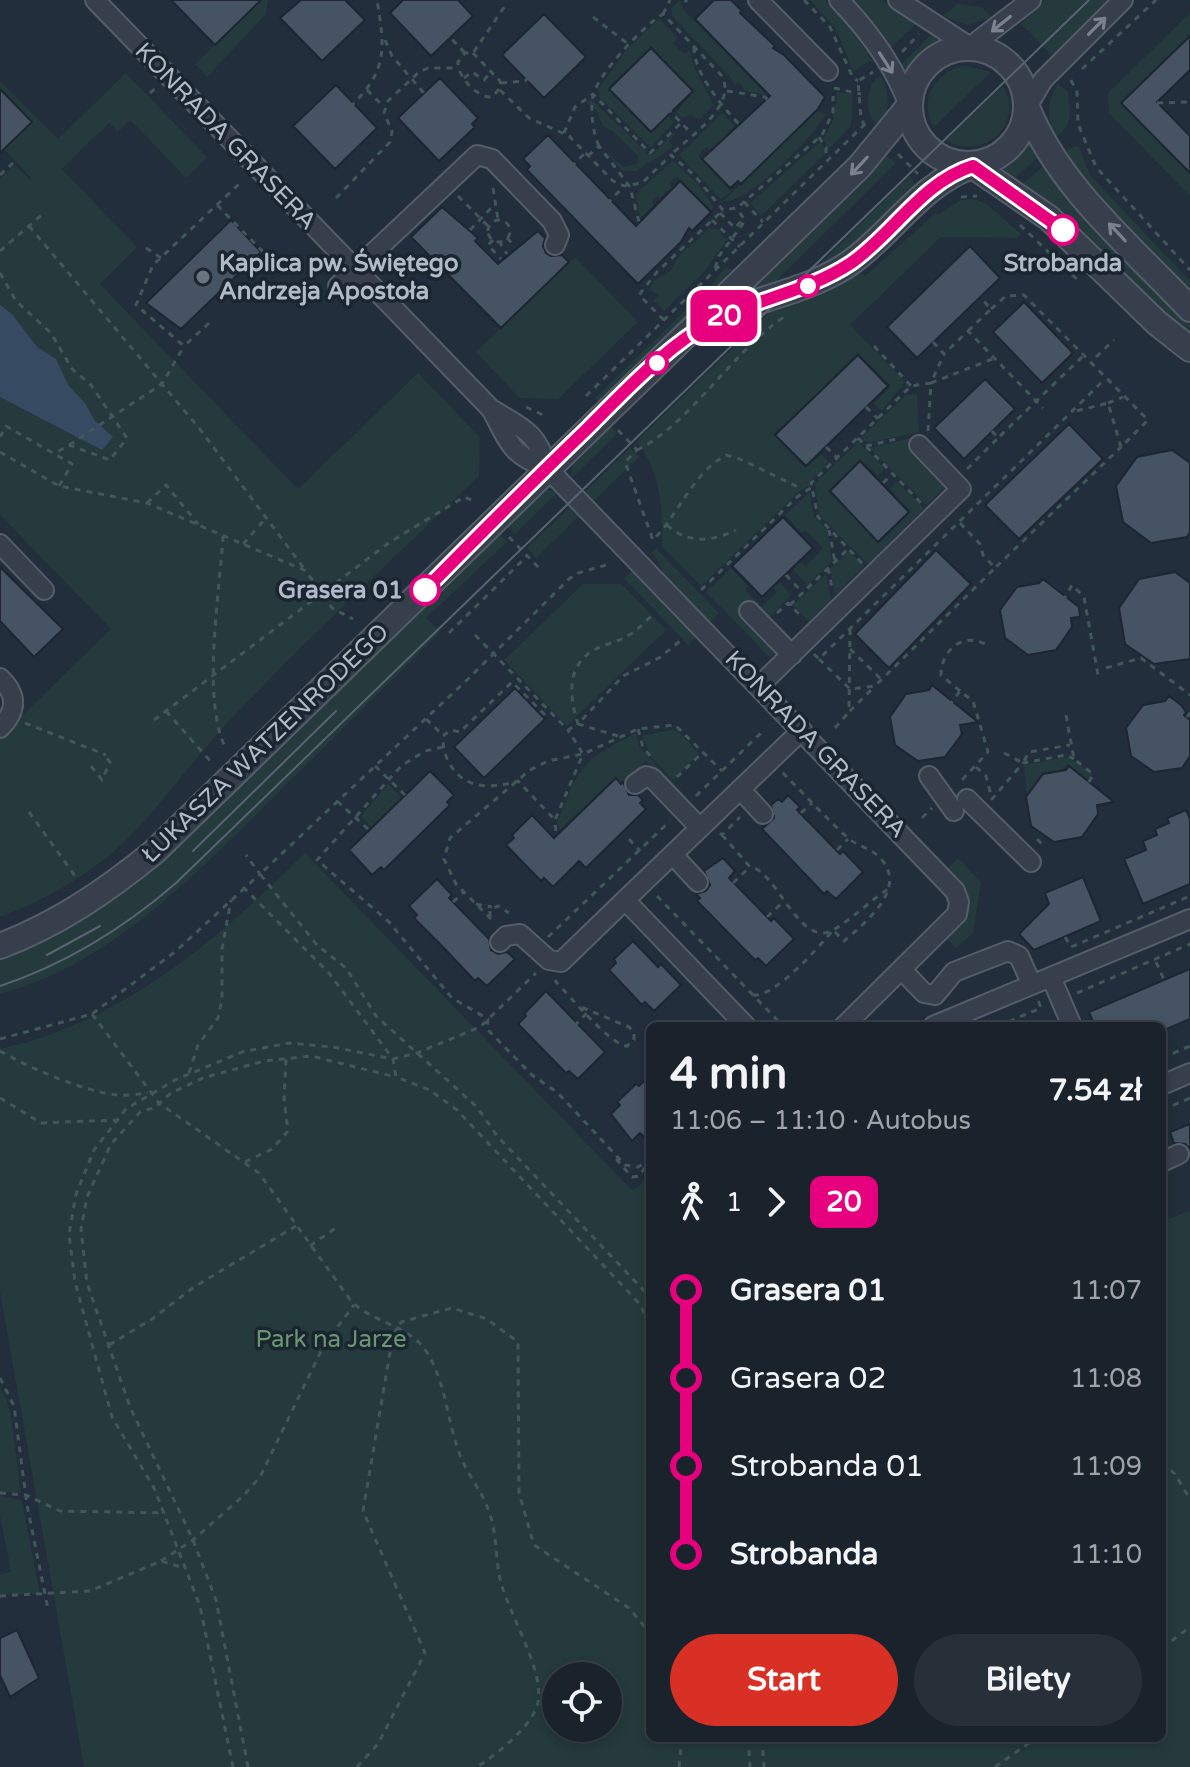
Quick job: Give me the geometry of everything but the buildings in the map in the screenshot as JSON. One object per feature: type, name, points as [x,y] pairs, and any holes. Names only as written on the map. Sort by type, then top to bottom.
[{"type":"street","name":"KONRADA GRASERA","points":[[95,0],[491,409],[515,452],[523,459],[547,468],[948,881],[958,896],[957,914],[848,1022]]},
{"type":"street","points":[[758,0],[830,80]]},
{"type":"street","points":[[839,0],[860,23],[888,64],[909,106],[914,126],[931,150],[955,164],[973,166],[989,161],[1010,146],[1020,133],[1027,107],[1043,80],[1123,0]]},
{"type":"street","points":[[898,0],[970,47],[992,53],[1011,68],[1024,90],[1027,107],[1051,154],[1080,193],[1190,309]]},
{"type":"street","points":[[909,106],[915,84],[928,65],[946,53],[970,47],[1031,0]]},
{"type":"street","name":"ŁUKASZA WATZENRODEGO","points":[[0,946],[34,933],[97,897],[154,852],[860,166],[909,106]]},
{"type":"street","points":[[338,286],[477,155],[492,159],[552,221],[559,235],[555,245]]},
{"type":"street","points":[[973,166],[1049,218],[1141,307],[1190,349]]},
{"type":"street","name":"ŁUKASZA WATZENRODEGO","points":[[680,342],[714,320],[816,283],[837,272],[856,259],[951,175],[973,166]]},
{"type":"street","points":[[759,686],[800,652],[961,489],[913,439]]},
{"type":"street","points":[[0,544],[44,590]]},
{"type":"street","points":[[749,611],[800,652]]},
{"type":"street","points":[[0,678],[14,700],[5,723]]},
{"type":"street","points":[[495,928],[506,936],[520,934],[549,960],[561,962],[706,827],[802,730]]},
{"type":"street","points":[[635,784],[646,776],[652,778],[682,810],[706,827]]},
{"type":"street","points":[[929,776],[955,803],[1031,862]]},
{"type":"street","points":[[742,792],[763,814]]},
{"type":"street","points":[[673,855],[698,882]]},
{"type":"street","points":[[625,900],[742,1022]]},
{"type":"street","points":[[943,1022],[1190,919]]},
{"type":"street","points":[[902,970],[924,993],[935,995],[954,972],[1008,951],[1019,956],[1032,985]]},
{"type":"street","points":[[1058,974],[1071,1022]]},
{"type":"street","points":[[1166,1083],[1190,1073]]},
{"type":"path","points":[[377,0],[383,36],[392,56],[429,99]]},
{"type":"path","points":[[564,133],[575,107],[593,94],[628,44],[663,14],[670,0]]},
{"type":"path","points":[[586,396],[864,125],[858,81],[853,78],[830,27],[804,0]]},
{"type":"path","points":[[1081,70],[1156,0]]},
{"type":"path","points":[[473,53],[507,3]]},
{"type":"path","points":[[500,90],[529,118],[564,133],[613,181],[630,187],[642,183],[720,106],[727,91],[722,76],[663,14]]},
{"type":"path","points":[[593,17],[628,44]]},
{"type":"path","points":[[858,81],[900,55],[929,20]]},
{"type":"path","points":[[444,31],[465,53],[473,53],[501,83]]},
{"type":"path","points":[[350,107],[367,90],[380,65],[383,36]]},
{"type":"path","points":[[694,47],[694,58],[720,106],[745,130]]},
{"type":"path","points":[[457,68],[465,53]]},
{"type":"path","points":[[385,108],[411,80],[428,68],[457,68]]},
{"type":"path","points":[[457,68],[486,98],[500,90]]},
{"type":"path","points":[[464,78],[472,72],[484,80],[491,72]]},
{"type":"path","points":[[501,83],[525,81],[533,73]]},
{"type":"path","points":[[830,80],[861,94]]},
{"type":"path","points":[[1071,80],[1077,92],[1078,124],[1096,167],[1190,270]]},
{"type":"path","points":[[500,90],[501,83]]},
{"type":"path","points":[[336,198],[390,142],[392,131],[385,108],[367,90]]},
{"type":"path","points":[[727,91],[765,97],[771,103]]},
{"type":"path","points":[[593,94],[650,153],[681,123]]},
{"type":"path","points":[[593,94],[595,137],[630,187],[643,227]]},
{"type":"path","points":[[665,320],[639,295],[664,264],[712,220],[722,212],[737,208],[819,137],[830,120],[833,96]]},
{"type":"path","points":[[1157,103],[1190,102]]},
{"type":"path","points":[[667,108],[692,134]]},
{"type":"path","points":[[819,137],[826,148],[826,162]]},
{"type":"path","points":[[571,167],[599,146]]},
{"type":"path","points":[[889,146],[920,176]]},
{"type":"path","points":[[671,155],[695,176],[735,228],[745,218],[759,218]]},
{"type":"path","points":[[0,175],[13,163]]},
{"type":"path","points":[[492,176],[498,220]]},
{"type":"path","points":[[184,346],[136,305],[153,265],[239,184]]},
{"type":"path","points":[[607,204],[624,186]]},
{"type":"path","points":[[453,191],[489,227]]},
{"type":"path","points":[[953,200],[972,195],[982,197]]},
{"type":"path","points":[[744,202],[764,223]]},
{"type":"path","points":[[470,230],[495,204]]},
{"type":"path","points":[[217,205],[272,261]]},
{"type":"path","points":[[737,208],[745,218]]},
{"type":"path","points":[[0,251],[44,213]]},
{"type":"path","points":[[714,271],[745,218]]},
{"type":"path","points":[[498,220],[489,227],[488,233],[507,254]]},
{"type":"path","points":[[498,220],[509,226],[507,238]]},
{"type":"path","points":[[712,220],[740,247]]},
{"type":"path","points":[[1014,220],[1080,282]]},
{"type":"path","points":[[29,226],[162,384],[332,608],[353,619]]},
{"type":"path","points":[[501,259],[488,245],[507,238]]},
{"type":"path","points":[[507,238],[515,246]]},
{"type":"path","points":[[146,248],[161,258]]},
{"type":"path","points":[[0,273],[16,301],[51,333],[72,369],[91,385],[127,438],[110,460],[69,445]]},
{"type":"path","points":[[835,728],[881,679],[1148,420],[1049,324],[1024,295],[1006,296],[944,354],[931,383],[928,432],[913,439],[866,446]]},
{"type":"path","points":[[980,297],[991,309]]},
{"type":"path","points":[[791,313],[775,323],[661,434],[625,462],[653,540],[667,525],[684,494],[726,455],[798,487]]},
{"type":"path","points":[[54,454],[162,384],[184,346],[209,323]]},
{"type":"path","points":[[968,331],[1043,408]]},
{"type":"path","points":[[1096,357],[1114,340]]},
{"type":"path","points":[[933,342],[944,354]]},
{"type":"path","points":[[874,346],[911,386]]},
{"type":"path","points":[[992,431],[998,438],[1083,356]]},
{"type":"path","points":[[867,568],[818,517],[811,483],[911,386],[931,383],[995,358]]},
{"type":"path","points":[[819,659],[913,571],[1105,379]]},
{"type":"path","points":[[1072,412],[1124,396]]},
{"type":"path","points":[[1108,403],[1121,447]]},
{"type":"path","points":[[524,406],[547,417]]},
{"type":"path","points":[[866,407],[878,419]]},
{"type":"path","points":[[0,437],[6,426],[72,464],[59,486]]},
{"type":"path","points":[[616,427],[637,450]]},
{"type":"path","points":[[858,438],[927,509]]},
{"type":"path","points":[[1040,443],[1045,447]]},
{"type":"path","points":[[826,447],[837,458]]},
{"type":"path","points":[[0,452],[59,486],[147,503],[306,571]]},
{"type":"path","points":[[966,470],[973,477]]},
{"type":"path","points":[[883,483],[893,473]]},
{"type":"path","points":[[1008,474],[1012,479]]},
{"type":"path","points":[[147,503],[166,485],[199,525]]},
{"type":"path","points":[[701,590],[797,497],[812,487]]},
{"type":"path","points":[[154,720],[390,542],[464,497],[476,502]]},
{"type":"path","points":[[243,544],[266,518]]},
{"type":"path","points":[[959,522],[980,544],[983,555],[995,568]]},
{"type":"path","points":[[667,525],[692,540],[724,536],[736,530]]},
{"type":"path","points":[[829,528],[835,562]]},
{"type":"path","points":[[506,535],[542,571]]},
{"type":"path","points":[[223,536],[214,674],[218,734],[226,749]]},
{"type":"path","points":[[790,605],[849,549]]},
{"type":"path","points":[[449,633],[527,556]]},
{"type":"path","points":[[0,1039],[92,1014],[176,951],[426,719],[569,579],[606,565]]},
{"type":"path","points":[[828,568],[834,600]]},
{"type":"path","points":[[786,575],[803,593]]},
{"type":"path","points":[[1063,601],[1072,585],[1084,597],[1098,675]]},
{"type":"path","points":[[876,603],[880,608]]},
{"type":"path","points":[[578,724],[570,697],[576,670],[594,650],[632,633],[653,614]]},
{"type":"path","points":[[849,712],[850,629]]},
{"type":"path","points":[[475,635],[568,730],[583,754]]},
{"type":"path","points":[[922,818],[955,803],[988,752],[973,701],[941,675],[943,661],[962,640],[977,640],[985,644]]},
{"type":"path","points":[[568,730],[578,724],[623,676],[659,658],[680,641]]},
{"type":"path","points":[[850,649],[881,679]]},
{"type":"path","points":[[800,652],[819,659],[850,689]]},
{"type":"path","points":[[1106,668],[1141,658],[1190,695]]},
{"type":"path","points":[[517,677],[460,732],[451,730],[444,735],[443,747],[454,770],[474,784],[501,786],[518,781]]},
{"type":"path","points":[[512,682],[545,715]]},
{"type":"path","points":[[850,689],[875,686]]},
{"type":"path","points":[[949,706],[960,691]]},
{"type":"path","points":[[166,711],[212,763]]},
{"type":"path","points":[[1066,715],[1074,759]]},
{"type":"path","points":[[426,719],[444,735]]},
{"type":"path","points":[[5,723],[105,755],[110,762],[102,780],[91,766]]},
{"type":"path","points":[[578,724],[618,736]]},
{"type":"path","points":[[495,928],[456,884],[444,859],[450,838],[530,770],[548,761],[583,754],[638,729],[675,725],[722,771]]},
{"type":"path","points":[[545,939],[765,729]]},
{"type":"path","points":[[976,767],[986,776],[992,799],[1029,752],[1071,744]]},
{"type":"path","points":[[317,860],[410,758],[443,747]]},
{"type":"path","points":[[673,780],[703,752]]},
{"type":"path","points":[[1004,753],[1023,763],[1066,755],[1093,774],[1087,786]]},
{"type":"path","points":[[563,840],[556,833],[555,820],[583,754]]},
{"type":"path","points":[[775,765],[848,838],[881,859],[887,869],[888,889],[881,903],[844,941],[833,930]]},
{"type":"path","points":[[375,766],[405,795]]},
{"type":"path","points":[[518,781],[555,820]]},
{"type":"path","points":[[722,835],[740,817],[731,808],[742,792]]},
{"type":"path","points":[[337,801],[369,830]]},
{"type":"path","points":[[801,813],[812,803]]},
{"type":"path","points":[[29,812],[81,885]]},
{"type":"path","points":[[706,827],[722,835],[750,867],[761,871],[783,902],[809,927],[820,932],[833,930]]},
{"type":"path","points":[[837,850],[848,838]]},
{"type":"path","points":[[629,839],[640,851]]},
{"type":"path","points":[[311,854],[389,922],[452,998],[488,1019]]},
{"type":"path","points":[[246,855],[317,945],[346,968],[376,1016],[477,1107],[498,1137],[646,1293]]},
{"type":"path","points":[[733,883],[750,867]]},
{"type":"path","points":[[243,887],[329,973],[393,1059],[396,1077]]},
{"type":"path","points":[[649,887],[779,1022]]},
{"type":"path","points":[[753,995],[765,994],[778,985],[833,930],[888,889]]},
{"type":"path","points":[[453,902],[464,892]]},
{"type":"path","points":[[1065,937],[1071,947],[1190,896]]},
{"type":"path","points":[[189,1073],[198,1045],[218,1018],[222,1000],[222,949],[231,900]]},
{"type":"path","points":[[767,917],[783,902]]},
{"type":"path","points":[[476,904],[503,907],[521,919]]},
{"type":"path","points":[[493,907],[495,928]]},
{"type":"path","points":[[509,913],[510,921]]},
{"type":"path","points":[[1146,937],[1164,980]]},
{"type":"path","points":[[1058,974],[1075,994],[1190,944]]},
{"type":"path","points":[[233,1767],[200,1606],[154,1488],[112,1417],[75,1282],[69,1234],[76,1194],[94,1150],[126,1109],[189,1073],[242,1052],[289,1043],[333,1047],[393,1059],[417,1053],[480,1027],[541,970]]},
{"type":"path","points":[[554,976],[581,1007],[620,1045],[630,1045],[634,1040],[634,1032],[629,1027],[581,1007]]},
{"type":"path","points":[[1008,1022],[1041,1008],[1032,985]]},
{"type":"path","points":[[574,1026],[587,1013]]},
{"type":"path","points":[[92,1014],[159,1103],[259,1173],[354,1305],[417,1340],[428,1352],[438,1376],[460,1457],[484,1496],[493,1527],[501,1584],[539,1683],[538,1703],[531,1718],[496,1754],[477,1767]]},
{"type":"path","points":[[488,1019],[487,1029],[532,1075],[558,1093],[629,1167],[646,1162]]},
{"type":"path","points":[[1166,1056],[1190,1046]]},
{"type":"path","points":[[0,1051],[20,1063],[117,1095],[151,1093]]},
{"type":"path","points":[[248,1767],[216,1600],[193,1540],[130,1407],[87,1283],[81,1229],[87,1197],[111,1144],[141,1111],[203,1078],[237,1067],[311,1056],[396,1077],[430,1090],[457,1110],[646,1314]]},
{"type":"path","points":[[245,1162],[272,1149],[288,1131],[284,1099],[286,1058]]},
{"type":"path","points":[[0,1098],[41,1123],[117,1120]]},
{"type":"path","points":[[1166,1108],[1190,1098]]},
{"type":"path","points":[[613,1152],[630,1177],[639,1176],[646,1166]]},
{"type":"path","points":[[109,1345],[152,1319],[194,1287],[296,1226]]},
{"type":"path","points":[[310,1246],[337,1227]]},
{"type":"path","points":[[0,1596],[90,1591],[161,1561],[193,1540],[243,1496],[267,1468],[324,1345],[354,1305]]},
{"type":"path","points":[[357,1767],[378,1744],[425,1653],[363,1511],[393,1335],[401,1322],[452,1308],[487,1319],[518,1342],[519,1493],[534,1545],[629,1608],[646,1628]]},
{"type":"path","points":[[0,1378],[14,1406],[26,1495],[48,1609]]},
{"type":"path","points":[[1166,1466],[1175,1474],[1190,1499]]},
{"type":"path","points":[[0,1493],[26,1495],[60,1511],[165,1513]]},
{"type":"path","points":[[161,1561],[184,1568]]},
{"type":"path","points":[[1166,1645],[1190,1627]]},
{"type":"path","points":[[679,1767],[682,1742]]},
{"type":"path","points":[[748,1742],[750,1767]]},
{"type":"path","points":[[762,1742],[764,1767]]},
{"type":"path","points":[[995,1767],[1030,1742]]},
{"type":"green space","points":[[254,0],[268,0],[266,14],[207,77],[195,64],[257,4]]},
{"type":"green space","points":[[680,0],[683,9],[767,95],[745,91],[740,83],[734,85],[731,78],[672,16],[671,9]]},
{"type":"green space","points":[[810,0],[825,0],[847,23],[872,60],[853,71],[836,29]]},
{"type":"green space","points":[[852,0],[881,0],[916,24],[889,50]]},
{"type":"green space","points":[[1046,0],[1111,0],[1053,57],[1021,24]]},
{"type":"green space","points":[[957,4],[982,7],[992,17],[968,25],[943,16]]},
{"type":"green space","points":[[1190,13],[1190,36],[1122,103],[1190,173],[1190,196],[1109,113],[1108,93]]},
{"type":"green space","points":[[659,19],[678,38],[673,43],[684,54],[689,50],[714,105],[699,120],[691,116],[682,118],[676,112],[694,91],[651,47],[608,88],[651,133],[668,116],[674,122],[651,148],[600,98],[598,89],[629,47]]},
{"type":"green space","points":[[931,34],[945,45],[922,63],[908,83],[899,67]]},
{"type":"green space","points":[[963,65],[991,72],[934,127],[927,107],[932,89],[944,75]]},
{"type":"green space","points":[[126,73],[207,157],[186,178],[130,120],[118,132],[109,123],[62,169],[137,247],[100,284],[298,489],[418,373],[480,437],[479,476],[262,687],[111,854],[39,900],[0,917],[0,737],[111,629],[0,515],[0,179],[15,165],[31,178],[4,149],[32,122],[0,89],[0,81],[58,139]]},
{"type":"green space","points":[[881,76],[888,102],[879,127],[871,118],[868,101],[872,83]]},
{"type":"green space","points":[[1058,84],[1068,92],[1070,112],[1066,128],[1056,137],[1050,124],[1049,110]]},
{"type":"green space","points":[[1003,86],[1009,100],[1009,113],[997,136],[973,146],[960,146],[946,140]]},
{"type":"green space","points":[[837,92],[853,94],[851,126],[828,150],[823,139],[833,120]]},
{"type":"green space","points":[[591,99],[648,154],[653,154],[679,128],[669,141],[673,146],[637,171],[622,171],[606,152],[624,167],[637,164],[638,156],[613,131],[603,126],[596,110],[586,103]]},
{"type":"green space","points":[[818,111],[826,114],[795,153],[747,193],[734,200],[723,201]]},
{"type":"green space","points":[[722,113],[735,126],[710,150],[707,147],[698,156],[731,191],[721,200],[679,155]]},
{"type":"green space","points":[[1028,127],[1041,155],[1010,182],[988,167],[1015,147]]},
{"type":"green space","points":[[821,141],[826,153],[761,216],[750,203]]},
{"type":"green space","points":[[1079,147],[1090,175],[1190,281],[1190,293],[1090,190],[1064,152]]},
{"type":"green space","points":[[884,154],[896,163],[764,293],[738,301],[854,188]]},
{"type":"green space","points":[[673,161],[698,184],[714,207],[711,210],[675,177],[669,183],[672,187],[660,198],[657,196],[652,201],[654,205],[640,218],[636,193]]},
{"type":"green space","points":[[1046,164],[1080,211],[1190,325],[1190,339],[1019,187]]},
{"type":"green space","points":[[909,176],[919,189],[851,250],[803,281]]},
{"type":"green space","points":[[975,199],[989,206],[1021,234],[1017,238],[941,237],[850,325],[905,382],[882,411],[874,403],[891,386],[858,353],[826,384],[829,388],[820,396],[817,394],[774,434],[805,468],[821,454],[829,462],[810,481],[809,486],[801,490],[701,586],[662,546],[659,491],[651,465],[636,442],[776,306],[836,287],[859,271],[865,276],[936,213],[938,215],[961,200]]},
{"type":"green space","points":[[708,229],[719,229],[728,239],[702,274],[664,311],[654,301],[658,295],[650,290],[653,283],[670,271],[682,252]]},
{"type":"green space","points":[[575,257],[638,322],[558,399],[519,398],[476,352]]},
{"type":"green space","points":[[725,268],[732,269],[715,293],[600,403],[595,398]]},
{"type":"green space","points":[[917,394],[919,432],[867,443],[861,438],[906,395]]},
{"type":"green space","points":[[608,423],[618,433],[572,478],[571,460]]},
{"type":"green space","points":[[922,435],[910,449],[945,487],[927,505],[870,448]]},
{"type":"green space","points":[[858,442],[884,468],[878,476],[860,459],[828,491],[879,543],[911,512],[890,489],[897,482],[924,508],[868,564],[819,515],[815,483]]},
{"type":"green space","points":[[630,448],[639,457],[593,502],[584,493]]},
{"type":"green space","points":[[543,489],[558,492],[515,534],[505,524]]},
{"type":"green space","points":[[810,492],[814,517],[827,529],[832,561],[808,585],[793,570],[800,562],[806,566],[823,548],[806,531],[801,533],[785,515]]},
{"type":"green space","points":[[572,505],[581,514],[536,558],[527,548]]},
{"type":"green space","points":[[497,532],[507,542],[426,618],[440,632],[214,856],[150,913],[115,939],[41,980],[0,994],[0,958],[80,919],[134,883]]},
{"type":"green space","points":[[656,548],[719,613],[709,623],[665,575],[653,553],[648,557]]},
{"type":"green space","points":[[849,551],[864,566],[835,595],[830,569]]},
{"type":"green space","points":[[731,568],[748,586],[745,590],[762,607],[777,592],[773,588],[780,582],[791,595],[769,618],[753,602],[739,616],[776,652],[770,658],[706,592]]},
{"type":"green space","points":[[634,569],[698,635],[688,645],[624,578]]},
{"type":"green space","points":[[826,574],[831,599],[809,621],[793,605]]},
{"type":"green space","points":[[583,584],[622,584],[666,630],[567,726],[504,660]]},
{"type":"green space","points":[[678,731],[699,754],[673,780],[652,758],[642,736]]},
{"type":"green space","points":[[636,733],[639,746],[687,798],[686,802],[646,761],[621,784],[615,778],[560,830],[557,822],[584,767],[603,751]]},
{"type":"green space","points":[[1067,757],[1092,774],[1087,780],[1068,764],[1058,771],[1059,775],[1054,771],[1042,773],[1034,784],[1038,787],[1032,786],[1027,795],[1024,765]]},
{"type":"green space","points":[[388,784],[402,798],[372,827],[361,816]]},
{"type":"green space","name":"Park na Jarze","points":[[305,853],[633,1191],[646,1180],[646,1742],[1166,1742],[1166,1220],[1190,1210],[1190,1767],[84,1767],[0,1292],[0,1049],[88,1019],[128,998],[203,946]]},
{"type":"green space","points":[[958,858],[981,882],[973,933],[956,948],[947,939],[963,920],[968,904],[963,887],[948,868]]},
{"type":"green space","points":[[0,1386],[10,1409],[21,1493],[0,1492]]},
{"type":"green space","points":[[0,1496],[22,1500],[40,1594],[0,1594],[0,1575],[11,1572],[0,1516]]},
{"type":"water","points":[[0,305],[12,314],[37,347],[56,359],[68,385],[85,403],[95,421],[113,437],[102,450],[0,397]]},
{"type":"tram line","points":[[0,986],[71,956],[136,915],[176,883],[1089,0]]},
{"type":"tram line","points":[[193,851],[336,711]]},
{"type":"tram line","points":[[47,955],[100,926]]},
{"type":"bus line","name":"20","points":[[425,590],[603,413],[680,342],[714,320],[816,283],[837,272],[959,170],[973,166],[1063,230]]},
{"type":"place","name":"Strobanda","points":[[1063,230]]},
{"type":"place","name":"Kaplica pw. Świętego Andrzeja Apostoła","points":[[203,277]]},
{"type":"place","name":"Grasera 01","points":[[425,590]]}]
